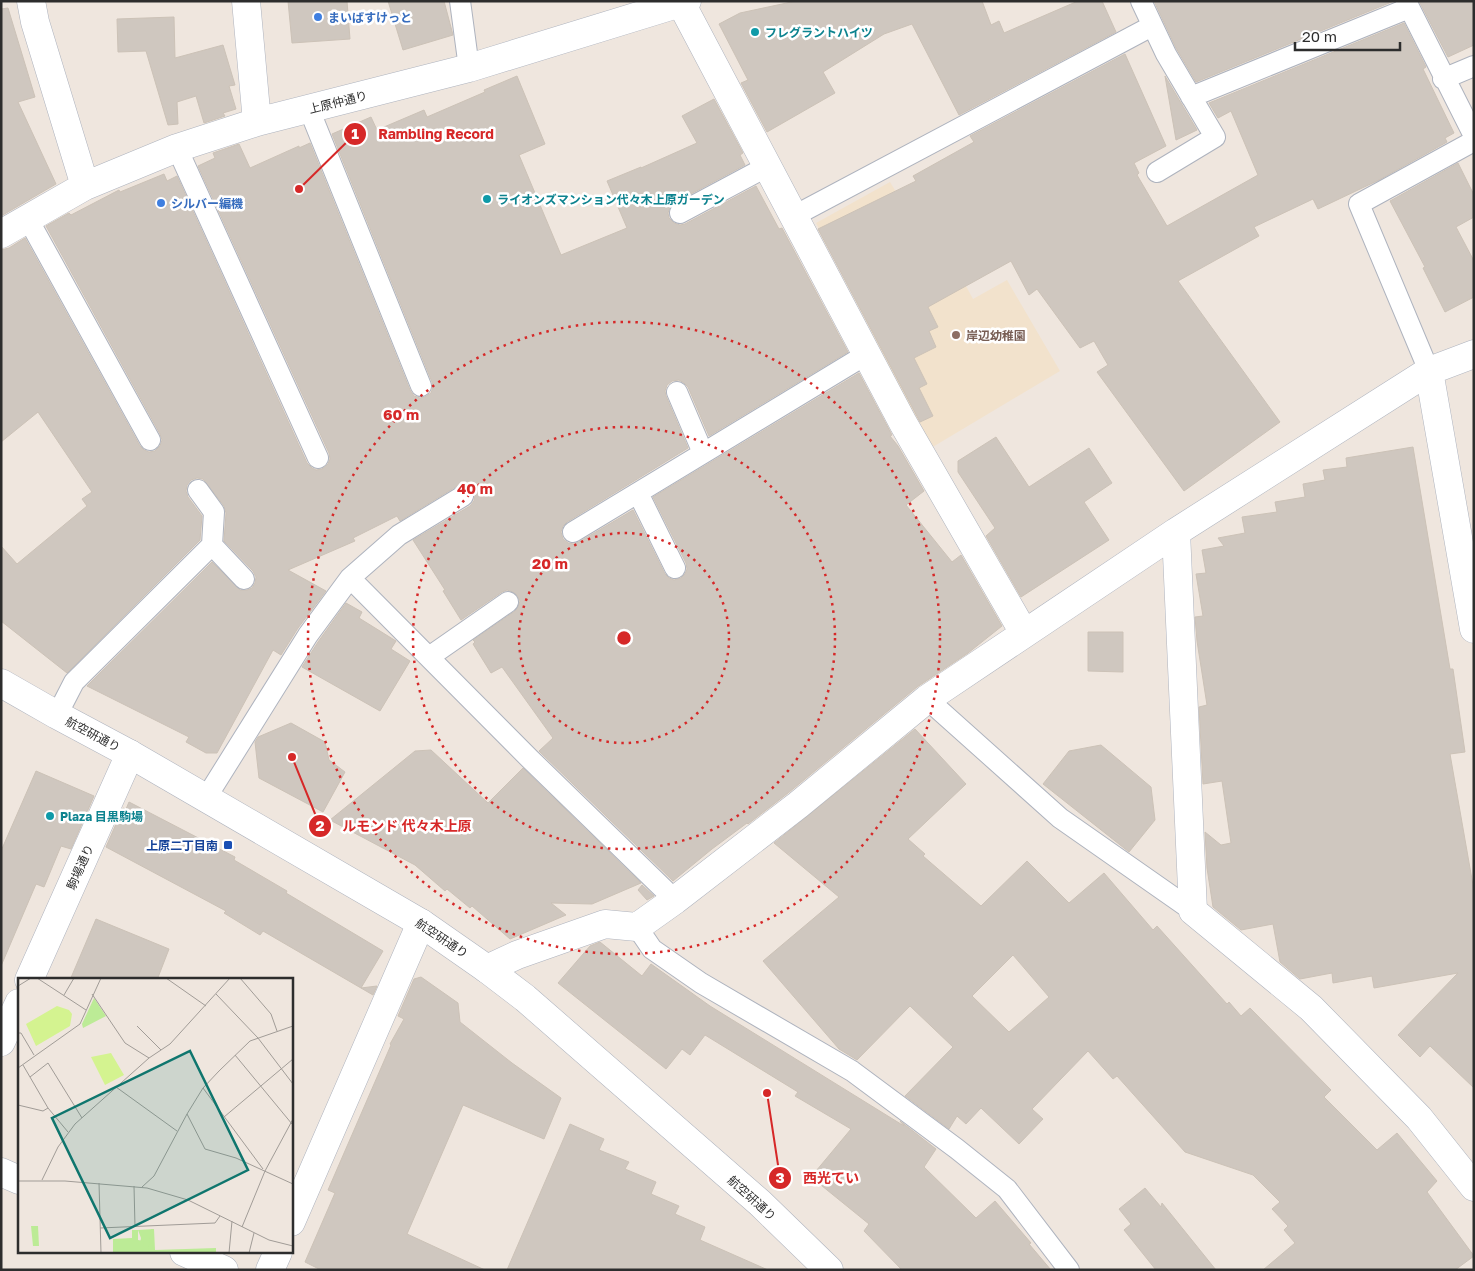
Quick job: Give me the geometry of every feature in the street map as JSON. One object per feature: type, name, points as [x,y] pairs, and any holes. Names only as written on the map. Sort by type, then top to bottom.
[{"type":"street","points":[[31,1],[35,22],[85,186]]},
{"type":"street","points":[[246,1],[257,122]]},
{"type":"street","points":[[684,2],[908,432],[1024,633]]},
{"type":"street","name":"上原仲通り","points":[[1,234],[85,186],[177,148],[257,122],[469,68],[684,2]]},
{"type":"street","points":[[488,969],[517,955],[605,924],[637,927],[798,805],[927,699],[1176,532],[1429,371],[1474,354]]},
{"type":"street","points":[[1429,371],[1474,629]]},
{"type":"street","points":[[1176,532],[1193,911],[1312,1008],[1419,1118],[1474,1187]]},
{"type":"street","name":"航空研通り","points":[[1,683],[130,754],[421,923],[488,969],[525,998],[752,1197],[829,1270]]},
{"type":"street","name":"駒場通り","points":[[30,978],[130,754]]},
{"type":"street","points":[[292,1220],[421,923]]},
{"type":"street","points":[[1,1042],[18,1005]]},
{"type":"street","points":[[1,1172],[18,1180]]},
{"type":"street","points":[[188,1254],[224,1270]]},
{"type":"street","points":[[270,1270],[277,1254]]},
{"type":"lane","points":[[460,1],[469,68]]},
{"type":"lane","points":[[1140,1],[1191,97],[1215,137],[1157,172]]},
{"type":"lane","points":[[1191,97],[1408,5],[1443,79],[1474,136]]},
{"type":"lane","points":[[794,216],[1152,26]]},
{"type":"lane","points":[[1443,79],[1474,66]]},
{"type":"lane","points":[[309,109],[421,386]]},
{"type":"lane","points":[[1429,371],[1359,204],[1474,141]]},
{"type":"lane","points":[[177,148],[318,458]]},
{"type":"lane","points":[[680,213],[768,166]]},
{"type":"lane","points":[[28,219],[150,440]]},
{"type":"lane","points":[[573,532],[867,354]]},
{"type":"lane","points":[[677,392],[703,453]]},
{"type":"lane","points":[[57,715],[74,682],[212,545],[214,512],[198,490]]},
{"type":"lane","points":[[638,493],[675,568]]},
{"type":"lane","points":[[206,798],[308,635],[350,578],[399,535],[463,496]]},
{"type":"lane","points":[[212,545],[244,578]]},
{"type":"lane","points":[[350,578],[530,759],[675,900]]},
{"type":"lane","points":[[429,656],[508,602]]},
{"type":"lane","points":[[927,699],[1060,818],[1193,911]]},
{"type":"lane","points":[[637,927],[652,949],[693,977],[852,1071],[971,1160],[1007,1189],[1069,1270]]},
{"type":"shaded area","name":"岸辺幼稚園","points":[[890,182],[909,213],[923,207],[973,299],[1007,280],[1060,371],[931,448],[816,223]]},
{"type":"building","points":[[288,1],[347,1],[350,39],[292,43]]},
{"type":"building","points":[[388,1],[444,1],[453,35],[403,50]]},
{"type":"building","points":[[796,1],[982,1],[991,25],[999,21],[1004,33],[1078,1],[1102,1],[1116,32],[959,115],[912,24],[884,34],[823,72],[835,93],[767,132],[741,83],[748,80],[719,24],[740,13]]},
{"type":"building","points":[[1154,1],[1394,1],[1196,82],[1176,48]]},
{"type":"building","points":[[1419,1],[1474,1],[1474,45],[1448,57]]},
{"type":"building","points":[[8,8],[35,97],[18,102],[56,184],[1,216],[1,9]]},
{"type":"building","points":[[174,17],[175,58],[223,45],[235,85],[229,86],[236,109],[223,113],[225,116],[204,123],[196,96],[177,102],[178,124],[168,125],[146,51],[118,52],[117,19]]},
{"type":"building","points":[[1404,23],[1426,67],[1423,69],[1454,133],[1445,138],[1447,142],[1379,180],[1318,209],[1313,199],[1254,227],[1259,236],[1178,281],[1280,422],[1184,491],[1097,372],[1108,365],[1094,341],[1080,348],[1037,289],[1029,295],[1011,261],[928,307],[938,327],[929,331],[936,347],[914,358],[927,384],[919,388],[933,416],[920,422],[818,229],[916,181],[913,176],[974,142],[970,136],[1125,54],[1166,146],[1134,163],[1139,173],[1137,175],[1167,226],[1258,175],[1231,111],[1218,118],[1209,103]]},
{"type":"building","points":[[517,76],[545,144],[519,155],[561,255],[627,228],[607,181],[697,143],[682,116],[714,99],[743,153],[740,155],[745,165],[674,203],[668,213],[669,218],[674,223],[685,224],[756,186],[779,229],[782,228],[848,352],[709,436],[688,387],[679,380],[672,381],[667,385],[666,396],[688,448],[567,522],[561,532],[563,539],[568,543],[574,544],[579,542],[633,510],[665,574],[674,580],[681,578],[687,569],[686,563],[653,497],[859,373],[892,435],[890,436],[898,446],[924,491],[906,505],[952,562],[961,555],[1002,626],[968,653],[917,687],[788,793],[712,849],[673,881],[539,751],[553,738],[502,667],[491,673],[473,644],[475,642],[473,640],[515,611],[520,601],[517,595],[507,590],[502,592],[461,620],[443,591],[445,590],[413,540],[470,506],[474,501],[475,495],[473,489],[468,485],[462,484],[457,486],[400,521],[397,516],[353,538],[355,541],[288,570],[326,591],[298,628],[281,655],[273,650],[217,753],[206,753],[186,742],[189,737],[87,686],[212,562],[240,590],[252,588],[255,583],[256,577],[253,571],[224,541],[226,513],[224,506],[203,479],[191,480],[187,485],[186,491],[188,497],[202,516],[200,540],[67,673],[1,621],[1,546],[17,564],[87,506],[82,499],[92,492],[38,412],[1,442],[1,250],[9,248],[25,238],[140,446],[149,452],[155,451],[160,446],[162,440],[160,434],[46,226],[119,190],[120,192],[164,174],[167,181],[177,176],[307,463],[316,470],[322,469],[328,464],[330,459],[329,453],[198,166],[215,158],[213,153],[239,144],[250,168],[310,143],[410,390],[414,396],[425,397],[431,393],[432,382],[332,134],[371,117],[377,130],[424,110],[427,117]]},
{"type":"building","points":[[1165,76],[1197,130],[1176,140]]},
{"type":"building","points":[[1458,163],[1474,195],[1474,217],[1456,227],[1474,261],[1474,297],[1445,312],[1423,268],[1425,267],[1390,201]]},
{"type":"building","points":[[996,437],[1029,487],[1089,448],[1112,483],[1084,502],[1109,540],[1021,597],[986,536],[995,528],[958,472],[958,461]]},
{"type":"building","points":[[1413,447],[1450,669],[1453,669],[1465,752],[1450,754],[1474,891],[1474,1088],[1430,1046],[1420,1057],[1398,1035],[1458,973],[1374,988],[1372,976],[1333,983],[1332,973],[1300,979],[1280,962],[1273,924],[1241,930],[1213,907],[1207,868],[1205,832],[1221,845],[1231,843],[1222,781],[1203,784],[1199,707],[1207,705],[1195,617],[1203,616],[1196,574],[1206,573],[1202,550],[1224,546],[1218,538],[1245,533],[1242,517],[1277,512],[1275,502],[1305,497],[1303,484],[1325,480],[1323,470],[1347,467],[1346,458]]},
{"type":"building","points":[[346,603],[362,612],[359,618],[396,641],[391,649],[410,661],[380,711],[302,667]]},
{"type":"building","points":[[1088,632],[1123,632],[1123,672],[1088,671]]},
{"type":"building","points":[[291,723],[325,742],[329,760],[345,772],[323,812],[259,778],[255,742],[258,737]]},
{"type":"building","points":[[915,729],[966,784],[908,839],[925,854],[923,856],[981,906],[1027,861],[1069,903],[1104,873],[1153,930],[1157,926],[1227,1004],[1229,1002],[1241,1016],[1250,1008],[1331,1090],[1324,1097],[1377,1150],[1397,1133],[1437,1181],[1427,1192],[1474,1256],[1455,1270],[1263,1270],[1295,1243],[1284,1230],[1288,1226],[1272,1209],[1280,1202],[1253,1175],[1185,1152],[1117,1076],[1113,1079],[1088,1051],[1032,1109],[1043,1119],[1019,1144],[981,1108],[966,1124],[957,1116],[949,1129],[905,1096],[953,1047],[910,1006],[857,1060],[839,1049],[763,961],[839,897],[774,843]],"holes":[[[1013,955],[1049,997],[1009,1032],[972,996]]]},
{"type":"building","points":[[1101,745],[1151,787],[1155,820],[1129,852],[1043,784],[1069,751]]},
{"type":"building","points":[[431,750],[488,803],[523,768],[641,883],[592,904],[551,903],[566,915],[510,939],[472,906],[470,908],[447,889],[445,891],[415,865],[330,820],[415,751]]},
{"type":"building","points":[[36,771],[94,796],[71,849],[61,846],[44,887],[36,884],[1,966],[1,851]]},
{"type":"building","points":[[129,802],[235,857],[234,860],[383,951],[361,988],[377,986],[373,995],[263,931],[260,935],[224,913],[226,911],[106,847],[123,808],[126,809]]},
{"type":"building","points":[[642,885],[654,896],[647,900],[638,890]]},
{"type":"building","points":[[96,919],[169,949],[158,978],[71,978]]},
{"type":"building","points":[[600,942],[642,976],[651,964],[710,1006],[904,1126],[900,1121],[936,1149],[924,1167],[976,1218],[995,1201],[1051,1270],[902,1270],[864,1231],[869,1224],[811,1177],[851,1129],[795,1096],[798,1092],[705,1035],[690,1055],[682,1049],[666,1069],[558,983],[590,946]]},
{"type":"building","points":[[421,977],[458,1003],[460,1022],[561,1098],[544,1139],[463,1105],[407,1234],[485,1270],[321,1270],[305,1262],[335,1193],[328,1190],[390,1044],[404,1019],[398,1016],[414,979]]},
{"type":"building","points":[[570,1124],[604,1139],[599,1150],[629,1162],[625,1169],[656,1182],[651,1194],[679,1206],[675,1214],[705,1227],[700,1240],[768,1270],[507,1270]]},
{"type":"building","points":[[1145,1188],[1161,1207],[1162,1203],[1216,1270],[1156,1270],[1124,1230],[1131,1224],[1119,1209]]},
{"type":"place","name":"まいばすけっと","points":[[318,17]]},
{"type":"place","name":"フレグラントハイツ","points":[[755,32]]},
{"type":"place","name":"Rambling Record","points":[[299,189]]},
{"type":"place","name":"ライオンズマンション代々木上原ガーデン","points":[[487,199]]},
{"type":"place","name":"シルバー編機","points":[[161,203]]},
{"type":"place","name":"岸辺幼稚園","points":[[956,335]]},
{"type":"place","name":"ルモンド 代々木上原","points":[[292,757]]},
{"type":"place","name":"Plaza 目黒駒場","points":[[50,816]]},
{"type":"place","name":"上原二丁目南","points":[[228,845]]},
{"type":"place","name":"西光てい","points":[[767,1093]]}]
